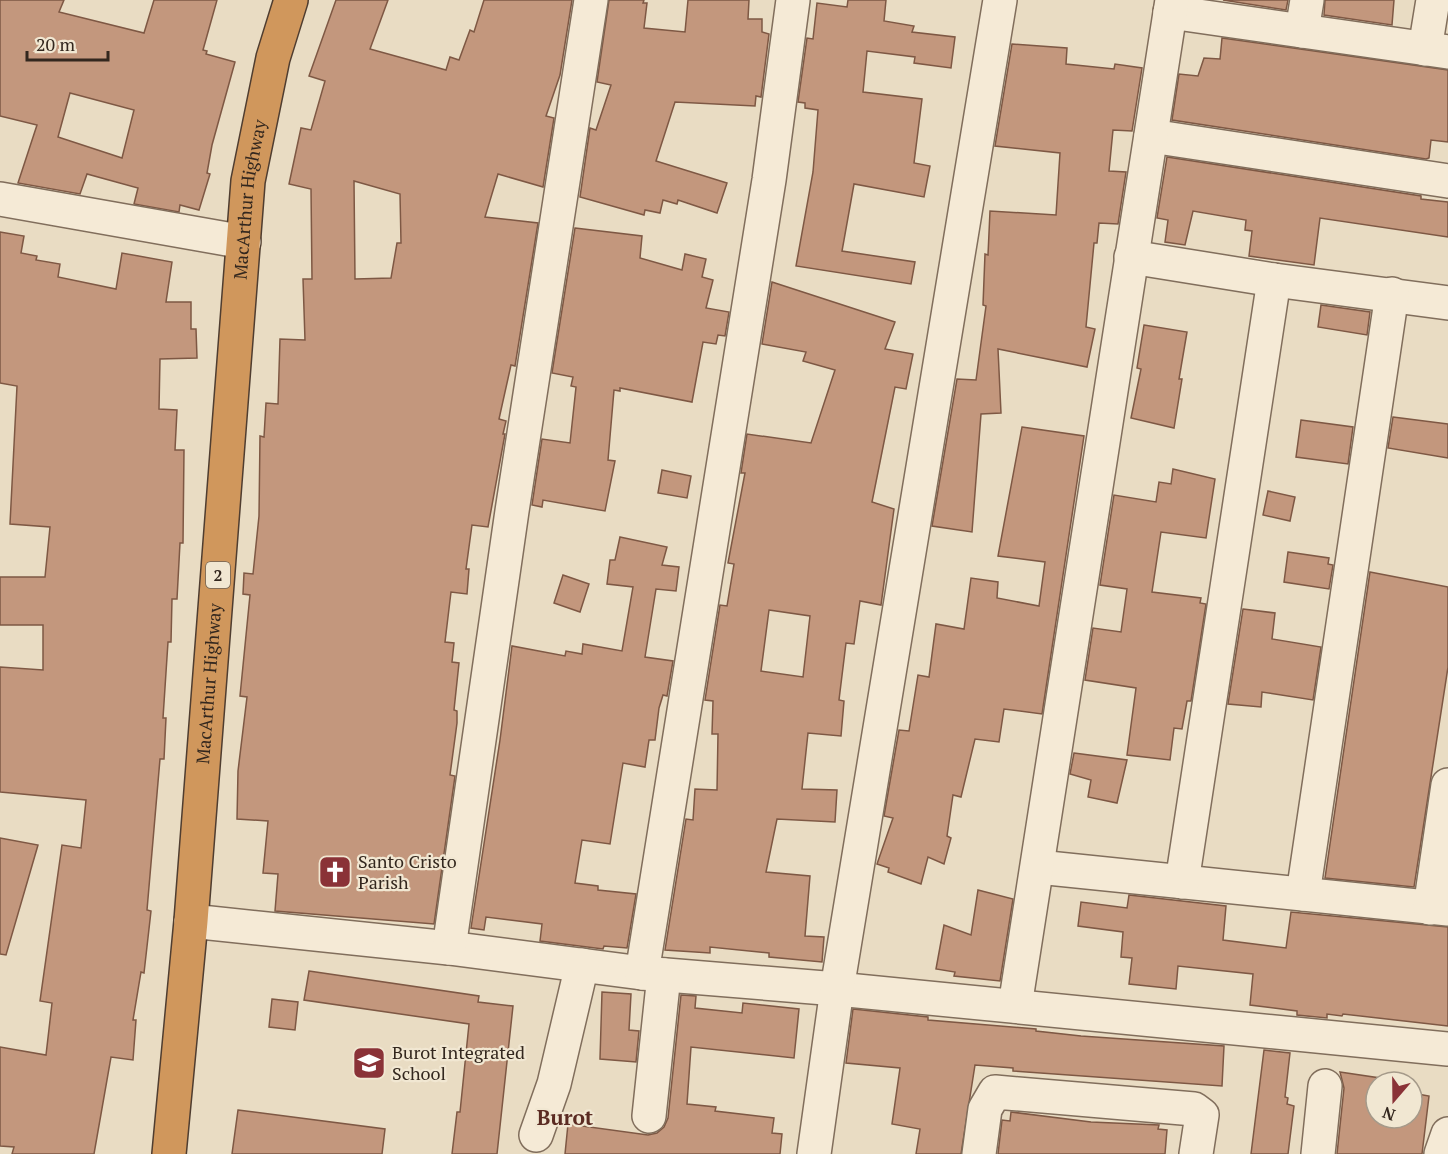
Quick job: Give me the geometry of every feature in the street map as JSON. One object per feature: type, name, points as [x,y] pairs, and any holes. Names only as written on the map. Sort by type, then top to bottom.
[{"type":"highway","name":"MacArthur Highway","points":[[169,1154],[191,921],[248,182],[273,58],[291,0]]},
{"type":"street","points":[[449,948],[512,511],[591,0]]},
{"type":"street","points":[[649,1116],[653,974],[769,180],[793,0]]},
{"type":"street","points":[[814,1154],[837,989],[1000,0]]},
{"type":"street","points":[[1015,1006],[1171,6],[1304,16],[1437,51],[1433,0]]},
{"type":"street","points":[[1150,136],[1448,181]]},
{"type":"street","points":[[0,199],[244,242]]},
{"type":"street","points":[[1131,257],[1274,280],[1448,303]]},
{"type":"street","points":[[1182,882],[1274,280]]},
{"type":"street","points":[[1303,894],[1392,294]]},
{"type":"street","points":[[1038,867],[1439,908],[1448,785]]},
{"type":"street","points":[[191,921],[449,948],[653,974],[837,989],[1448,1049]]},
{"type":"street","points":[[536,1135],[554,1084],[582,965]]},
{"type":"street","points":[[1318,1154],[1325,1086]]},
{"type":"street","points":[[979,1154],[985,1109],[995,1092],[1194,1109],[1202,1115],[1196,1154]]},
{"type":"street","points":[[1441,1154],[1448,1134]]},
{"type":"building","points":[[0,0],[64,0],[59,12],[144,33],[154,0],[217,0],[203,50],[207,51],[206,54],[235,62],[212,145],[207,173],[210,174],[199,210],[180,205],[179,212],[134,204],[138,188],[87,174],[80,194],[18,183],[37,125],[0,116]],"holes":[[[70,93],[134,110],[122,158],[58,137]]]},
{"type":"building","points":[[336,0],[388,0],[370,49],[446,70],[450,57],[459,60],[470,30],[474,32],[484,0],[572,0],[560,75],[546,116],[554,118],[543,187],[498,174],[485,217],[538,223],[515,366],[511,365],[499,419],[506,421],[503,434],[505,434],[488,527],[472,525],[466,569],[469,569],[467,594],[451,592],[445,642],[454,643],[452,662],[459,663],[454,710],[457,711],[457,723],[450,775],[455,776],[434,924],[275,911],[278,874],[263,873],[268,821],[237,819],[238,771],[247,697],[240,696],[250,595],[243,594],[244,573],[253,574],[259,516],[260,436],[264,437],[266,403],[278,404],[280,339],[305,340],[303,279],[312,279],[311,189],[289,184],[301,128],[311,130],[325,81],[309,76]],"holes":[[[354,181],[400,194],[401,243],[397,243],[391,278],[355,279]]]},
{"type":"building","points":[[609,0],[644,0],[643,3],[647,3],[644,28],[685,32],[688,0],[749,0],[748,19],[762,19],[762,32],[769,34],[761,97],[756,96],[755,106],[675,102],[656,161],[727,183],[717,213],[678,200],[677,204],[663,200],[660,213],[645,210],[644,215],[580,197],[590,128],[596,130],[611,85],[597,82]]},
{"type":"building","points":[[848,0],[886,0],[884,21],[914,26],[912,32],[955,37],[951,68],[914,63],[915,57],[867,51],[863,92],[922,99],[914,163],[930,166],[924,197],[854,184],[842,251],[915,262],[911,284],[796,266],[813,172],[818,110],[805,108],[805,103],[798,102],[807,38],[813,39],[817,3],[847,7]]},
{"type":"building","points":[[1223,0],[1288,0],[1286,10]]},
{"type":"building","points":[[1325,0],[1394,0],[1392,25],[1324,15]]},
{"type":"building","points":[[1222,38],[1448,70],[1448,142],[1431,140],[1429,158],[1426,159],[1172,120],[1179,74],[1198,76],[1204,58],[1220,59]]},
{"type":"building","points":[[1012,44],[1067,48],[1066,64],[1114,69],[1115,64],[1142,68],[1132,131],[1113,130],[1109,171],[1126,172],[1118,224],[1099,223],[1097,243],[1094,243],[1086,327],[1095,329],[1087,367],[998,349],[1001,413],[981,414],[972,532],[932,526],[957,379],[976,380],[986,306],[983,305],[985,254],[988,255],[990,211],[1056,215],[1060,153],[995,146]]},
{"type":"building","points":[[1167,157],[1448,202],[1448,237],[1320,218],[1314,265],[1249,256],[1252,231],[1245,230],[1246,220],[1193,211],[1185,245],[1165,242],[1168,220],[1157,218]]},
{"type":"building","points":[[575,228],[642,236],[640,258],[682,270],[685,254],[706,259],[702,277],[713,280],[706,308],[729,312],[725,336],[718,335],[716,344],[703,342],[692,402],[620,388],[620,391],[614,390],[608,460],[615,461],[605,511],[543,500],[542,507],[532,505],[542,439],[570,443],[576,387],[571,386],[573,377],[552,373]]},
{"type":"building","points":[[0,232],[24,236],[21,253],[37,256],[36,260],[60,264],[58,277],[116,289],[122,253],[172,262],[166,302],[191,302],[191,329],[196,329],[197,358],[160,359],[159,409],[177,410],[175,450],[184,450],[183,543],[180,543],[177,599],[172,599],[171,642],[168,642],[163,718],[166,718],[164,759],[160,759],[147,910],[151,911],[144,973],[141,972],[133,1020],[136,1020],[133,1060],[111,1057],[94,1154],[12,1154],[14,1147],[0,1146],[0,1047],[46,1055],[52,1003],[40,1001],[62,845],[81,848],[86,800],[0,792],[0,667],[43,670],[43,625],[0,625],[0,577],[45,577],[50,527],[10,524],[17,386],[0,383]]},
{"type":"building","points":[[772,282],[895,322],[885,349],[913,354],[906,389],[895,387],[872,502],[894,509],[881,605],[860,601],[854,644],[846,643],[839,700],[844,701],[841,736],[808,733],[802,789],[837,790],[835,822],[777,819],[766,872],[810,876],[805,936],[824,937],[822,962],[769,957],[769,953],[710,947],[710,953],[665,950],[686,819],[693,820],[695,789],[717,790],[718,734],[712,734],[713,701],[705,700],[720,605],[727,606],[734,564],[728,563],[745,473],[741,473],[747,434],[811,443],[835,370],[803,361],[806,352],[762,344]],"holes":[[[769,610],[810,616],[803,677],[761,671]]]},
{"type":"building","points":[[1321,305],[1370,312],[1367,335],[1318,327]]},
{"type":"building","points":[[1144,325],[1187,332],[1174,428],[1131,418],[1141,369],[1137,368]]},
{"type":"building","points":[[1393,417],[1448,424],[1448,458],[1388,448]]},
{"type":"building","points":[[1301,420],[1353,427],[1348,464],[1296,457]]},
{"type":"building","points":[[1022,427],[1084,436],[1042,714],[1004,709],[999,742],[975,739],[961,797],[953,795],[947,836],[951,838],[944,864],[928,857],[921,884],[888,872],[889,868],[877,864],[893,818],[884,816],[899,730],[909,731],[918,675],[929,677],[936,624],[964,629],[971,578],[998,582],[997,598],[1039,606],[1045,562],[998,556]]},
{"type":"building","points":[[1173,469],[1215,479],[1206,538],[1161,532],[1152,592],[1201,598],[1200,603],[1206,604],[1191,701],[1187,701],[1182,729],[1174,728],[1170,760],[1127,755],[1136,688],[1085,680],[1093,628],[1121,632],[1127,589],[1100,585],[1114,495],[1156,502],[1159,482],[1171,484]]},
{"type":"building","points":[[662,470],[691,476],[687,498],[658,493]]},
{"type":"building","points":[[1268,491],[1295,497],[1290,521],[1263,515]]},
{"type":"building","points":[[620,537],[667,547],[662,565],[679,567],[676,591],[656,589],[645,657],[673,661],[667,696],[663,695],[659,708],[655,740],[649,740],[645,767],[623,763],[610,844],[582,840],[575,883],[598,886],[598,890],[636,894],[627,948],[604,946],[603,949],[540,941],[542,924],[486,917],[484,930],[471,928],[512,646],[565,656],[566,651],[582,654],[583,644],[622,651],[633,587],[607,584],[610,560],[615,560]]},
{"type":"building","points":[[1288,552],[1329,558],[1328,564],[1333,565],[1329,589],[1284,582]]},
{"type":"building","points":[[1370,572],[1448,587],[1448,667],[1414,887],[1325,878]]},
{"type":"building","points":[[563,575],[589,584],[580,612],[554,603]]},
{"type":"building","points":[[1243,609],[1275,613],[1272,639],[1321,647],[1313,700],[1262,692],[1261,707],[1228,704]]},
{"type":"building","points":[[1074,753],[1127,760],[1117,803],[1088,797],[1091,780],[1070,774]]},
{"type":"building","points":[[0,838],[38,845],[6,955],[0,954]]},
{"type":"building","points":[[978,890],[1013,899],[1000,981],[954,976],[955,972],[936,969],[944,925],[971,935]]},
{"type":"building","points":[[1129,895],[1226,906],[1223,940],[1286,948],[1291,912],[1448,927],[1448,1026],[1343,1014],[1342,1016],[1327,1014],[1327,1018],[1297,1015],[1297,1011],[1250,1005],[1253,974],[1178,966],[1176,989],[1129,984],[1132,958],[1121,957],[1123,932],[1078,926],[1081,902],[1127,908]]},
{"type":"building","points":[[309,971],[479,996],[478,1002],[513,1006],[497,1154],[452,1154],[457,1112],[460,1112],[469,1024],[304,1000]]},
{"type":"building","points":[[602,992],[631,994],[629,1030],[639,1031],[636,1062],[600,1059]]},
{"type":"building","points":[[681,995],[696,996],[695,1008],[742,1013],[743,1003],[799,1009],[794,1058],[691,1047],[687,1104],[716,1107],[715,1111],[774,1118],[772,1133],[782,1134],[780,1154],[565,1154],[568,1124],[648,1135],[657,1133],[664,1127],[668,1118]]},
{"type":"building","points":[[272,999],[298,1002],[295,1030],[269,1027]]},
{"type":"building","points":[[853,1009],[928,1017],[928,1020],[1036,1029],[1036,1031],[1081,1036],[1224,1046],[1222,1086],[1013,1071],[1013,1068],[975,1065],[961,1154],[916,1154],[920,1129],[892,1124],[900,1068],[846,1063]]},
{"type":"building","points":[[1264,1050],[1290,1053],[1285,1097],[1288,1098],[1287,1104],[1294,1106],[1288,1154],[1251,1154]]},
{"type":"building","points":[[1340,1072],[1364,1076],[1364,1130],[1424,1130],[1424,1095],[1429,1096],[1422,1154],[1337,1154],[1344,1088]]},
{"type":"building","points":[[238,1110],[385,1129],[382,1154],[232,1154]]},
{"type":"building","points":[[1011,1112],[1091,1122],[1159,1125],[1158,1129],[1167,1130],[1165,1154],[998,1154],[1002,1120],[1010,1121]]},
{"type":"place","name":"Santo Cristo Parish","points":[[335,872]]},
{"type":"place","name":"Burot Integrated School","points":[[369,1063]]},
{"type":"district","name":"Burot","points":[[565,1118]]}]
